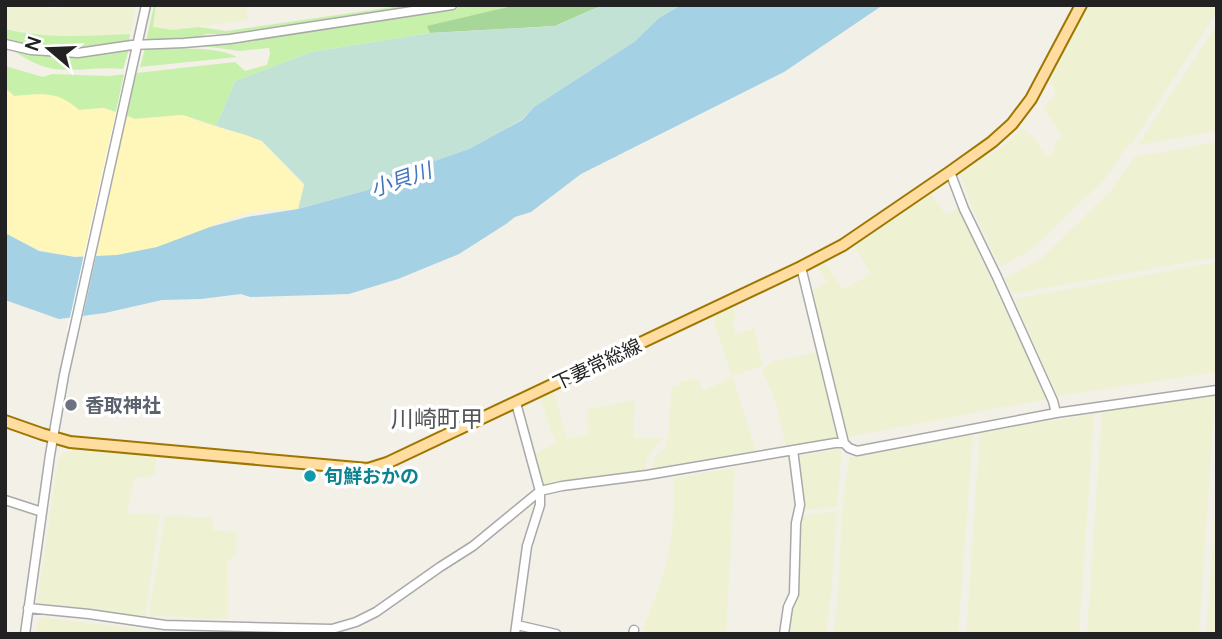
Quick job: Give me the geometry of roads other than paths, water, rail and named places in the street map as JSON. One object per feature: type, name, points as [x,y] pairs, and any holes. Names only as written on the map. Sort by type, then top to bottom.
[{"type":"main road","name":"下妻常総線","points":[[5,421],[70,442],[368,469],[387,463],[843,245],[992,142],[1012,124],[1038,87],[1081,5]]},
{"type":"street","points":[[25,634],[53,438],[73,332],[146,5]]},
{"type":"street","points":[[5,44],[30,50],[78,53],[136,48],[230,39],[452,5]]},
{"type":"street","points":[[950,172],[1056,413]]},
{"type":"street","points":[[801,267],[844,443],[857,451],[1056,413],[1217,390]]},
{"type":"street","points":[[516,403],[540,491],[540,505],[527,546],[516,629],[556,634]]},
{"type":"street","points":[[28,608],[165,625],[332,629],[356,622],[376,612],[473,546],[540,491],[844,443]]},
{"type":"street","points":[[784,634],[793,594],[796,523],[800,505],[793,450]]},
{"type":"street","points":[[5,500],[42,512]]},
{"type":"water","name":"小貝川","points":[[681,5],[883,5],[784,72],[581,174],[531,212],[515,217],[459,254],[398,279],[349,294],[250,297],[241,294],[162,300],[105,313],[59,319],[5,300],[5,233],[39,251],[75,257],[117,255],[157,247],[210,227],[247,217],[298,209],[368,190],[390,174],[419,169],[469,149],[522,120],[534,107],[634,42],[659,18]]},
{"type":"place","name":"香取神社","points":[[71,405]]},
{"type":"place","name":"旬鮮おかの","points":[[310,476]]},
{"type":"district","name":"川崎町甲","points":[[437,419]]}]
